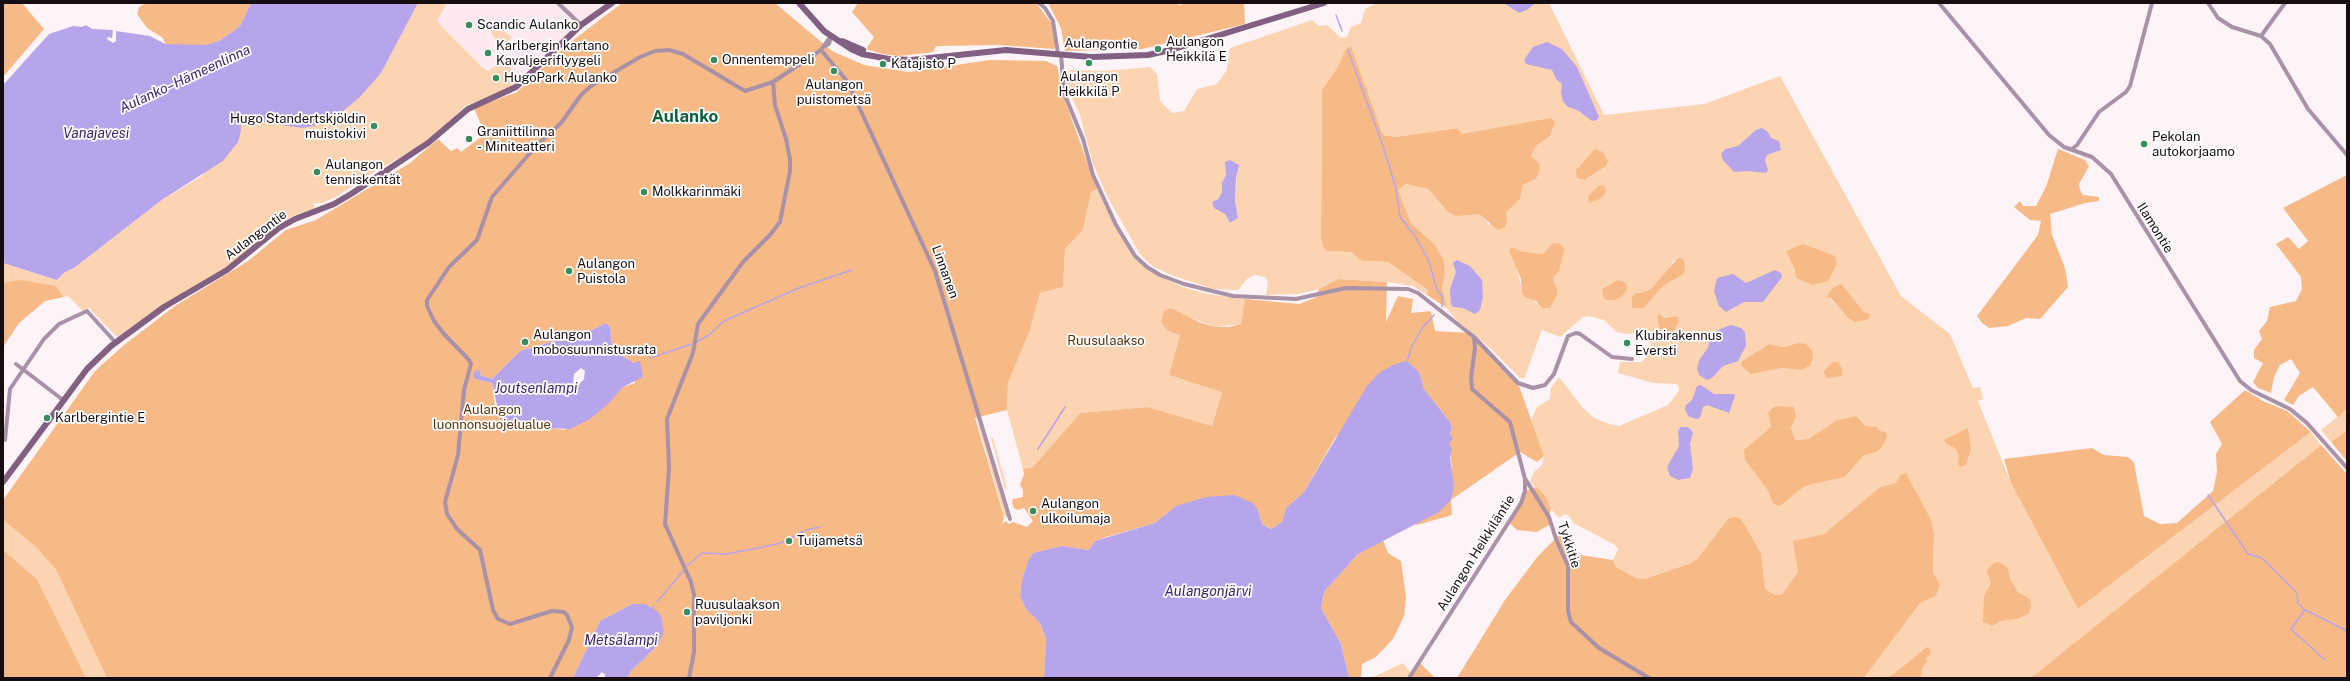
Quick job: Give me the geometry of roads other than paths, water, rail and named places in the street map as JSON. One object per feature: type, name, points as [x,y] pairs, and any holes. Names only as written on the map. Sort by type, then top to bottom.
[{"type":"main road","name":"Aulangontie","points":[[3,482],[87,369],[116,342],[164,308],[227,270],[279,228],[295,219],[334,204],[351,194],[428,143],[465,111],[479,102],[501,95],[516,87],[546,61],[581,25],[612,3]]},
{"type":"main road","name":"Aulangontie","points":[[799,3],[831,36],[837,40],[851,44],[870,56],[911,60],[985,51],[1024,51],[1111,57],[1148,55],[1171,50],[1324,3]]},
{"type":"street","points":[[558,3],[581,25]]},
{"type":"street","points":[[1039,3],[1045,8],[1053,21],[1064,93],[1081,134],[1093,175],[1116,225],[1135,256],[1147,267],[1184,284],[1233,296],[1296,299],[1346,288],[1408,289],[1418,293],[1474,337],[1518,383],[1533,388],[1545,385],[1554,374],[1568,336],[1576,333],[1580,334],[1612,357],[1632,359]]},
{"type":"street","name":"Ilamontie","points":[[1939,3],[2049,134],[2064,148],[2072,149],[2092,157],[2111,174],[2240,381],[2251,390],[2290,409],[2307,423],[2347,468]]},
{"type":"street","points":[[2072,149],[2077,146],[2099,112],[2126,92],[2130,86],[2152,3]]},
{"type":"street","points":[[2208,3],[2218,18],[2232,27],[2261,36],[2270,44],[2308,109],[2347,155]]},
{"type":"street","points":[[2261,36],[2285,3]]},
{"type":"street","points":[[550,678],[569,640],[572,627],[568,615],[564,612],[552,611],[510,624],[498,619],[492,606],[480,550],[457,529],[447,514],[445,502],[458,455],[464,390],[471,364],[434,321],[427,306],[427,300],[449,267],[476,240],[492,197],[536,146],[561,123],[581,95],[591,86],[640,57],[655,51],[670,50],[689,58],[745,91],[759,88],[773,82],[829,44],[831,36]]},
{"type":"street","name":"Linnanen","points":[[822,49],[847,81],[935,271],[1010,519]]},
{"type":"street","points":[[689,678],[694,652],[694,595],[692,582],[665,524],[669,468],[667,419],[693,353],[698,324],[743,262],[770,235],[780,222],[790,171],[790,159],[775,105],[773,82]]},
{"type":"street","points":[[5,440],[8,397],[10,389],[21,369],[53,330],[60,324],[87,311],[116,342]]},
{"type":"street","name":"Aulangon Heikkiläntie","points":[[1409,678],[1521,503],[1525,491],[1525,479],[1510,422],[1472,388],[1471,378],[1475,348],[1474,337]]},
{"type":"street","points":[[16,364],[63,400]]},
{"type":"street","name":"Tykkitie","points":[[1525,479],[1549,517],[1568,566],[1570,597],[1568,611],[1570,622],[1598,648],[1649,678]]},
{"type":"water","name":"Vanajavesi","points":[[251,3],[418,3],[381,73],[360,97],[337,116],[314,126],[302,128],[269,123],[244,114],[240,117],[241,131],[238,142],[223,161],[163,199],[74,268],[65,272],[57,280],[3,263],[3,85],[49,34],[73,26],[82,27],[86,25],[92,29],[113,30],[112,38],[108,37],[107,39],[113,43],[116,41],[116,31],[150,36],[165,44],[206,45],[219,41],[240,26]]},
{"type":"water","points":[[1504,3],[1535,3],[1527,10],[1519,13]]},
{"type":"water","points":[[1547,42],[1562,49],[1577,67],[1599,117],[1597,120],[1592,121],[1579,111],[1568,107],[1563,101],[1561,93],[1562,84],[1556,79],[1552,70],[1526,64],[1524,60],[1533,47]]},
{"type":"water","points":[[1762,128],[1768,132],[1771,138],[1779,141],[1781,150],[1767,155],[1765,160],[1768,170],[1766,173],[1748,171],[1734,172],[1723,160],[1721,154],[1725,149],[1738,146],[1756,130]]},
{"type":"water","points":[[1230,160],[1239,165],[1236,178],[1235,201],[1238,218],[1230,223],[1225,214],[1214,208],[1212,202],[1218,199],[1222,192],[1222,183],[1226,175],[1225,162]]},
{"type":"water","points":[[1457,260],[1470,266],[1482,280],[1483,296],[1480,310],[1475,314],[1463,308],[1453,307],[1451,304],[1450,289],[1456,272],[1453,263]]},
{"type":"water","points":[[1775,270],[1781,273],[1782,277],[1763,302],[1744,302],[1726,312],[1719,306],[1714,291],[1717,278],[1733,274],[1746,283]]},
{"type":"water","name":"Joutsenlampi","points":[[606,323],[610,327],[612,346],[619,354],[634,363],[640,361],[643,377],[623,387],[608,404],[590,419],[570,429],[547,428],[500,419],[492,383],[475,379],[473,375],[475,371],[481,370],[480,375],[492,379],[520,351],[592,330]],"holes":[[[581,368],[585,371],[584,379],[578,386],[573,386],[574,374]]]},
{"type":"water","points":[[1731,325],[1741,328],[1745,332],[1746,346],[1738,361],[1723,366],[1712,378],[1707,380],[1699,375],[1697,369],[1699,360],[1708,348],[1710,336],[1720,329]]},
{"type":"water","name":"Aulangonjärvi","points":[[1407,361],[1419,372],[1424,389],[1450,422],[1452,429],[1450,433],[1453,439],[1449,443],[1452,450],[1450,457],[1454,487],[1451,500],[1439,512],[1358,554],[1324,592],[1321,608],[1341,644],[1349,678],[1044,678],[1046,639],[1040,623],[1026,609],[1020,596],[1022,580],[1028,561],[1033,553],[1062,546],[1089,550],[1094,542],[1098,540],[1155,523],[1176,506],[1206,497],[1234,495],[1253,503],[1258,510],[1262,524],[1271,529],[1282,522],[1286,508],[1304,492],[1367,386],[1379,373],[1395,364]]},
{"type":"water","points":[[1701,385],[1714,394],[1734,394],[1735,396],[1729,413],[1707,405],[1703,407],[1700,418],[1696,419],[1688,416],[1685,409],[1686,405],[1692,400],[1697,386]]},
{"type":"water","points":[[1681,427],[1688,427],[1693,432],[1690,444],[1693,469],[1690,478],[1678,480],[1670,476],[1667,467],[1679,446],[1678,431]]},
{"type":"water","name":"Metsälampi","points":[[632,604],[645,604],[657,611],[661,616],[664,631],[658,645],[631,671],[627,678],[603,678],[606,675],[602,672],[596,678],[573,678],[600,621]]},
{"type":"waterway","points":[[1336,15],[1342,31]]},
{"type":"waterway","points":[[1348,50],[1383,146],[1396,188],[1400,217],[1415,236],[1429,261],[1437,290],[1442,296],[1442,307]]},
{"type":"waterway","points":[[696,342],[709,335],[724,321],[799,288],[852,270]]},
{"type":"waterway","points":[[1407,361],[1413,344],[1422,328],[1434,315]]},
{"type":"waterway","points":[[650,358],[692,344]]},
{"type":"waterway","points":[[1038,449],[1065,407]]},
{"type":"waterway","points":[[2208,495],[2248,554],[2262,558],[2297,593],[2298,603],[2305,610],[2347,631]]},
{"type":"waterway","points":[[687,566],[702,553],[726,554],[763,547],[781,543],[806,530],[820,527]]},
{"type":"waterway","points":[[657,602],[684,570]]},
{"type":"waterway","points":[[2304,611],[2291,629],[2325,660]]},
{"type":"place","name":"Scandic Aulanko","points":[[469,25]]},
{"type":"place","name":"Aulangon Heikkilä E","points":[[1158,49]]},
{"type":"place","name":"Karlbergin kartano Kavaljeeriflyygeli","points":[[488,53]]},
{"type":"place","name":"Onnentemppeli","points":[[714,60]]},
{"type":"place","name":"Aulangon Heikkilä P","points":[[1089,63]]},
{"type":"place","name":"Katajisto P","points":[[883,64]]},
{"type":"place","name":"Aulangon puistometsä","points":[[834,71]]},
{"type":"place","name":"HugoPark Aulanko","points":[[496,78]]},
{"type":"place","name":"Hugo Standertskjöldin muistokivi","points":[[374,126]]},
{"type":"place","name":"Graniittilinna - Miniteatteri","points":[[469,139]]},
{"type":"place","name":"Pekolan autokorjaamo","points":[[2144,144]]},
{"type":"place","name":"Aulangon tenniskentät","points":[[317,172]]},
{"type":"place","name":"Molkkarinmäki","points":[[644,192]]},
{"type":"place","name":"Aulangon Puistola","points":[[569,271]]},
{"type":"place","name":"Aulangon mobosuunnistusrata","points":[[525,342]]},
{"type":"place","name":"Klubirakennus Eversti","points":[[1627,343]]},
{"type":"place","name":"Karlbergintie E","points":[[47,418]]},
{"type":"place","name":"Aulangon ulkoilumaja","points":[[1033,511]]},
{"type":"place","name":"Tuijametsä","points":[[789,541]]},
{"type":"place","name":"Ruusulaakson paviljonki","points":[[687,612]]},
{"type":"district","name":"Aulanko","points":[[685,117]]},
{"type":"water label","name":"Aulanko–Hämeenlinna","points":[[185,79]]},
{"type":"park label","name":"Ruusulaakso","points":[[1106,341]]},
{"type":"park label","name":"Aulangon luonnonsuojelualue","points":[[492,418]]}]
